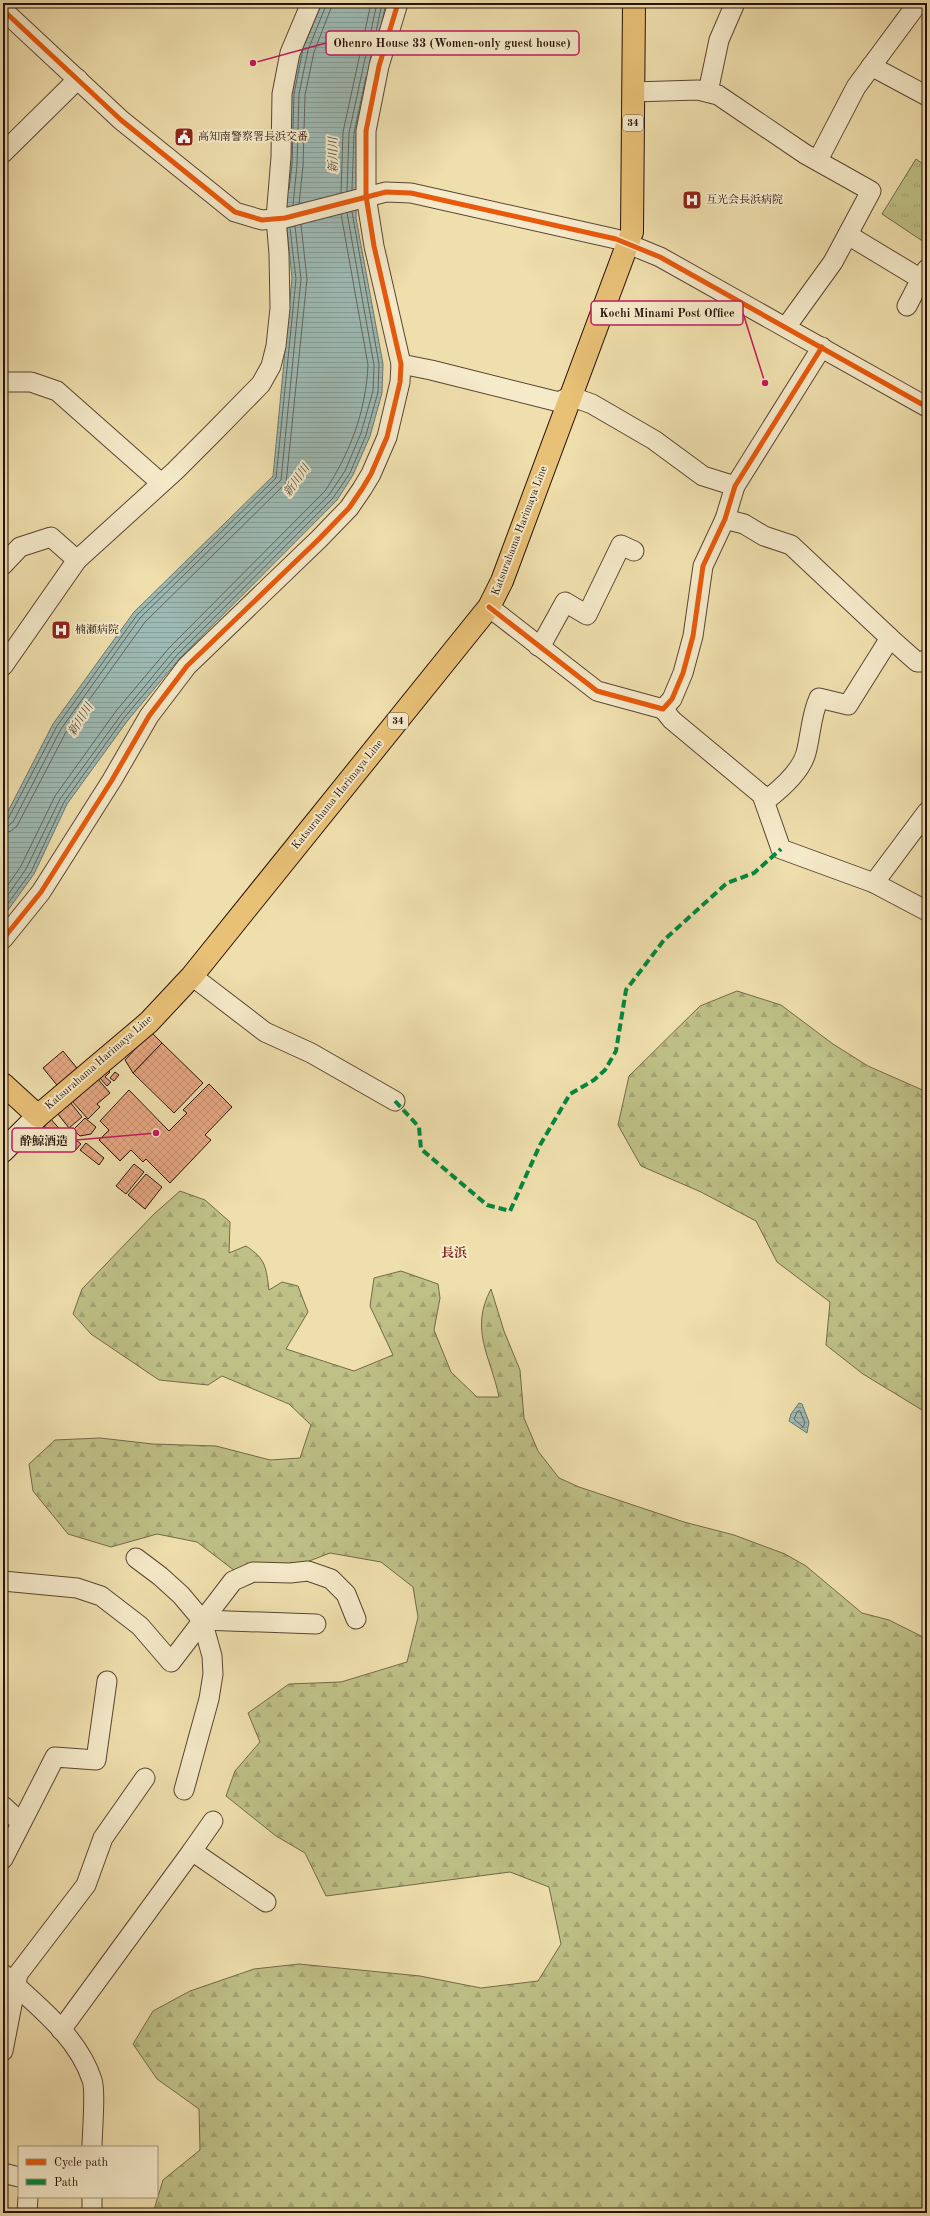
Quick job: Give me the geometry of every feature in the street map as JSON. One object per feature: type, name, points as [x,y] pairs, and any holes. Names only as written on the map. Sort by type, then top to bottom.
[{"type":"main road","name":"Katsurahama Harimaya Line","points":[[3,1084],[38,1116],[149,1022],[192,976],[489,607],[502,581],[628,243],[633,225],[634,3]]},
{"type":"main road","points":[[3,1151],[38,1116]]},
{"type":"street","points":[[3,666],[77,560],[161,484],[261,384],[271,366],[276,346],[280,308],[279,254],[281,218],[282,94],[290,53],[311,3]]},
{"type":"street","points":[[3,939],[41,892],[112,780],[149,716],[187,666],[349,508],[371,474],[387,438],[400,382],[401,364],[363,198],[366,130],[379,66],[398,3]]},
{"type":"street","points":[[708,92],[719,40],[735,3]]},
{"type":"street","points":[[818,160],[846,102],[918,3]]},
{"type":"street","points":[[3,10],[78,78],[121,120],[235,212],[262,220],[281,218],[386,192],[435,197],[608,237],[628,243],[660,257],[927,407]]},
{"type":"street","points":[[871,66],[927,96]]},
{"type":"street","points":[[3,153],[78,78]]},
{"type":"street","points":[[633,92],[698,90],[718,95],[805,154],[871,191],[833,262],[786,328]]},
{"type":"street","points":[[848,235],[924,274],[907,306]]},
{"type":"street","points":[[663,709],[672,699],[683,673],[693,636],[703,566],[725,519],[735,486],[822,347]]},
{"type":"street","points":[[401,364],[559,402],[570,396],[592,404],[654,440],[703,476],[735,486]]},
{"type":"street","points":[[3,382],[32,382],[57,391],[161,484]]},
{"type":"street","points":[[725,519],[744,524],[764,536],[791,545],[917,662],[922,662],[927,659]]},
{"type":"street","points":[[3,565],[20,547],[50,537],[77,560]]},
{"type":"street","points":[[538,646],[544,640],[565,602],[587,615],[621,545],[634,551]]},
{"type":"street","points":[[489,607],[597,691],[663,709],[672,720],[762,795],[768,798],[775,793],[800,766],[806,753],[814,708],[819,698],[848,705],[890,638]]},
{"type":"street","points":[[762,795],[781,849],[874,883],[927,911]]},
{"type":"street","points":[[874,883],[927,812]]},
{"type":"street","points":[[192,976],[265,1032],[311,1053],[395,1101]]},
{"type":"street","points":[[136,1558],[165,1580],[202,1620],[212,1656],[213,1674],[209,1698],[184,1790]]},
{"type":"street","points":[[3,1581],[77,1588],[101,1596],[140,1626],[171,1662],[233,1581],[253,1572],[290,1573],[308,1571],[331,1579],[346,1594],[356,1619]]},
{"type":"street","points":[[202,1620],[316,1624]]},
{"type":"street","points":[[3,1859],[55,1757],[96,1760],[107,1681]]},
{"type":"street","points":[[9,1980],[18,1974],[86,1885],[103,1838],[145,1778]]},
{"type":"street","points":[[3,1806],[16,1818],[22,1821]]},
{"type":"street","points":[[61,2030],[213,1821]]},
{"type":"street","points":[[192,1851],[266,1902]]},
{"type":"street","points":[[9,1980],[61,2030],[81,2056],[93,2081],[92,2146]]},
{"type":"street","points":[[3,2050],[9,1980]]},
{"type":"street","points":[[3,2173],[18,2177]]},
{"type":"street","points":[[27,2213],[28,2198]]},
{"type":"street","points":[[92,2198],[92,2213]]},
{"type":"green space","points":[[916,159],[927,167],[927,244],[882,214]]},
{"type":"green space","points":[[737,991],[781,1005],[833,1044],[868,1066],[927,1092],[927,1413],[863,1374],[826,1345],[830,1302],[777,1262],[756,1221],[701,1192],[641,1166],[618,1125],[629,1076],[700,1006]]},
{"type":"green space","points":[[180,1191],[205,1200],[230,1222],[229,1253],[246,1246],[258,1255],[266,1269],[269,1290],[282,1282],[298,1286],[308,1312],[286,1349],[354,1371],[393,1355],[370,1306],[374,1278],[401,1271],[438,1284],[440,1298],[434,1330],[451,1372],[477,1397],[499,1397],[487,1356],[482,1331],[482,1318],[485,1304],[491,1289],[504,1331],[520,1370],[524,1418],[538,1451],[559,1478],[579,1487],[684,1522],[734,1535],[785,1554],[806,1566],[862,1613],[889,1620],[927,1639],[927,2213],[153,2213],[163,2180],[200,2150],[199,2109],[157,2079],[133,2044],[153,2011],[190,1991],[254,1969],[299,1964],[420,1976],[481,1988],[538,1981],[561,1944],[549,1887],[510,1872],[326,1896],[305,1853],[276,1836],[226,1796],[235,1771],[260,1742],[248,1713],[289,1684],[341,1682],[407,1662],[418,1617],[413,1587],[381,1562],[330,1553],[286,1570],[235,1571],[197,1542],[157,1534],[111,1547],[68,1534],[33,1491],[29,1464],[55,1440],[100,1438],[153,1444],[216,1446],[270,1460],[300,1458],[311,1425],[289,1404],[222,1376],[208,1385],[159,1380],[91,1334],[73,1314],[82,1289],[154,1214]]},
{"type":"water","name":"新川川","points":[[319,3],[386,3],[358,134],[356,218],[383,364],[382,393],[370,436],[353,475],[337,500],[180,658],[128,720],[67,804],[34,874],[3,917],[3,821],[53,724],[134,612],[273,476],[292,278],[284,198],[290,93],[299,48]]},
{"type":"water","points":[[799,1403],[802,1404],[809,1422],[807,1433],[789,1421],[791,1414]]},
{"type":"building","points":[[151,1032],[162,1043],[133,1073],[125,1060]]},
{"type":"building","points":[[162,1043],[203,1083],[174,1113],[133,1073]]},
{"type":"building","points":[[63,1051],[81,1073],[61,1090],[43,1068]]},
{"type":"building","points":[[107,1069],[110,1072],[105,1077],[111,1082],[107,1086],[99,1077]]},
{"type":"building","points":[[115,1072],[119,1075],[114,1081],[110,1078]]},
{"type":"building","points":[[97,1078],[110,1093],[97,1104],[100,1107],[88,1119],[71,1100]]},
{"type":"building","points":[[209,1084],[232,1107],[205,1135],[211,1140],[170,1183],[146,1159],[143,1162],[131,1150],[120,1161],[99,1140],[109,1130],[100,1121],[129,1090],[169,1131],[187,1113],[183,1110]]},
{"type":"building","points":[[70,1102],[82,1117],[69,1128],[57,1113]]},
{"type":"building","points":[[49,1117],[64,1134],[57,1140],[42,1124]]},
{"type":"building","points":[[85,1118],[96,1127],[91,1134],[80,1136],[73,1130]]},
{"type":"building","points":[[66,1132],[81,1144],[75,1151],[60,1140]]},
{"type":"building","points":[[86,1143],[104,1158],[99,1165],[80,1150]]},
{"type":"building","points":[[134,1164],[144,1172],[126,1194],[116,1186]]},
{"type":"building","points":[[146,1174],[162,1187],[145,1209],[128,1195]]},
{"type":"marked path","points":[[395,1101],[419,1127],[421,1149],[487,1205],[510,1211],[540,1145],[570,1094],[594,1080],[605,1070],[616,1051],[626,990],[664,940],[727,883],[754,873],[781,849]]},
{"type":"cycle path","points":[[3,939],[41,892],[112,780],[149,716],[187,666],[319,539],[349,508],[371,474],[387,437],[400,382],[401,364],[374,246],[366,196],[366,131],[379,66],[398,3]]},
{"type":"cycle path","points":[[3,10],[121,120],[235,212],[262,220],[285,218],[386,192],[411,193],[616,239],[660,257],[927,407]]},
{"type":"cycle path","points":[[489,607],[597,691],[663,709],[672,699],[683,673],[693,636],[703,566],[725,519],[735,486],[822,347]]},
{"type":"place","name":"Ohenro House 33 (Women-only guest house)","points":[[253,63]]},
{"type":"place","name":"高知南警察署長浜交番","points":[[184,137]]},
{"type":"place","name":"互光会長浜病院","points":[[692,200]]},
{"type":"place","name":"Kochi Minami Post Office","points":[[765,383]]},
{"type":"place","name":"楠瀬病院","points":[[61,630]]},
{"type":"place","name":"酔鯨酒造","points":[[156,1133]]},
{"type":"district","name":"長浜","points":[[454,1253]]}]
